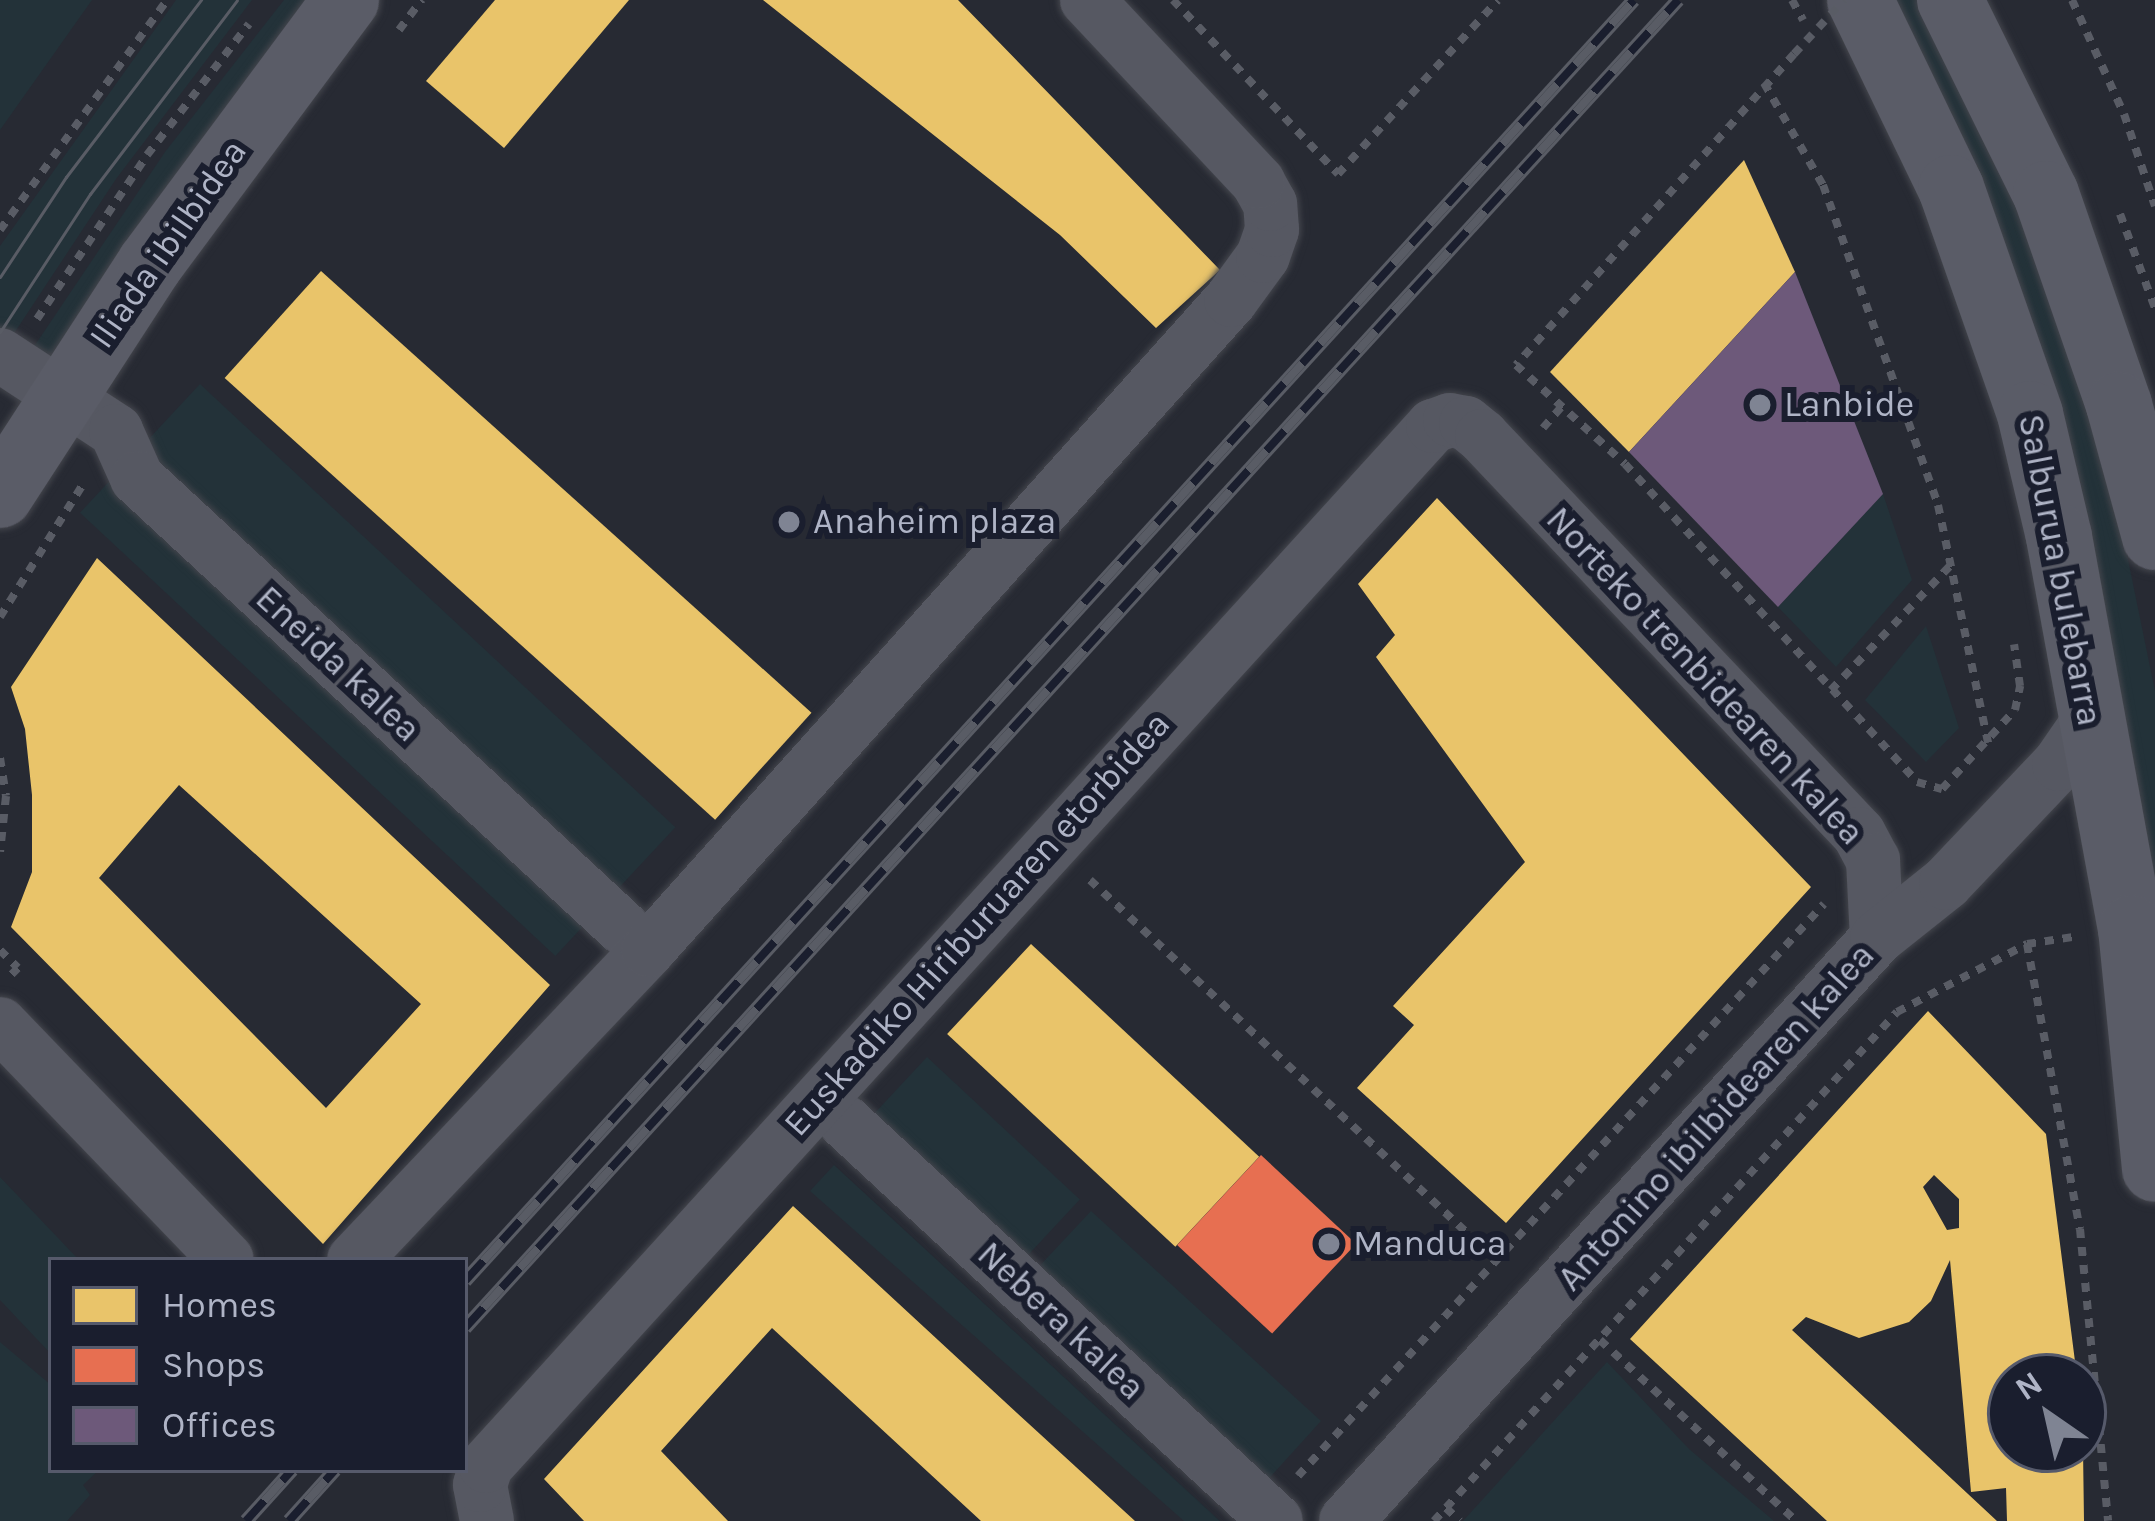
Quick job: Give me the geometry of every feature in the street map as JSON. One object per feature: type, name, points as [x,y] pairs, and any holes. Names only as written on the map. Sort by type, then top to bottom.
[{"type":"main road","points":[[1950,0],[2046,194],[2151,506]]},
{"type":"main road","name":"Iliada ibilbidea","points":[[0,495],[89,414],[150,264],[371,16]]},
{"type":"main road","name":"Salburua bulebarra","points":[[1837,20],[1934,148],[1995,302],[2059,537],[2131,928],[2155,1169]]},
{"type":"street","points":[[357,1257],[648,950],[1232,300],[1263,256],[1272,230],[1270,204],[1258,182],[1087,0]]},
{"type":"street","points":[[0,355],[89,414]]},
{"type":"street","name":"Eneida kalea","points":[[89,414],[137,478],[623,928]]},
{"type":"street","name":"Euskadiko Hiriburuaren etorbidea","points":[[487,1521],[480,1485],[486,1466],[1414,442],[1450,420],[1466,423],[1482,436]]},
{"type":"street","name":"Norteko trenbidearen kalea","points":[[1482,436],[1859,834],[1873,860],[1877,938]]},
{"type":"street","name":"Antonino ibilbidearen kalea","points":[[1346,1521],[1877,938],[1946,883],[2059,764],[2090,719]]},
{"type":"street","points":[[0,1024],[224,1257]]},
{"type":"street","name":"Nebera kalea","points":[[845,1122],[1271,1516]]},
{"type":"path","points":[[0,230],[167,0]]},
{"type":"path","points":[[371,16],[422,0]]},
{"type":"path","points":[[1173,0],[1338,174],[1498,0]]},
{"type":"path","points":[[1792,0],[1837,20]]},
{"type":"path","points":[[1844,0],[1764,83],[1516,365],[1624,464],[1917,782],[1942,789],[2015,710],[2020,686],[2014,640]]},
{"type":"path","points":[[2072,0],[2124,114],[2155,206]]},
{"type":"path","points":[[1764,83],[1823,185],[1938,505],[1988,744]]},
{"type":"path","points":[[0,616],[89,414]]},
{"type":"path","points":[[1831,690],[1952,564]]},
{"type":"path","points":[[0,758],[6,796],[0,852]]},
{"type":"path","points":[[1077,868],[1496,1260]]},
{"type":"path","points":[[1271,1516],[1496,1260],[1836,891]]},
{"type":"path","points":[[1434,1521],[1897,1012],[2027,944],[2080,1229],[2108,1521]]},
{"type":"path","points":[[1600,1340],[1796,1521]]},
{"type":"path","points":[[1446,1508],[1460,1521]]},
{"type":"path","points":[[1775,1521],[1784,1510]]},
{"type":"shaded area","points":[[0,0],[92,0],[0,130]]},
{"type":"shaded area","points":[[176,0],[252,0],[116,179],[9,341],[0,335],[0,246]]},
{"type":"shaded area","points":[[284,0],[313,0],[53,368],[29,354],[165,152]]},
{"type":"shaded area","points":[[1888,0],[1921,0],[2038,249],[2110,472],[2155,691],[2155,904]]},
{"type":"shaded area","points":[[200,384],[675,827],[555,956],[80,513]]},
{"type":"shaded area","points":[[1883,494],[1912,580],[1836,667],[1778,607]]},
{"type":"shaded area","points":[[1926,626],[1959,728],[1926,762],[1865,700]]},
{"type":"shaded area","points":[[927,1057],[1080,1200],[1024,1260],[871,1117]]},
{"type":"shaded area","points":[[834,1165],[1220,1521],[1184,1521],[810,1191]]},
{"type":"shaded area","points":[[0,1177],[76,1257],[48,1257],[48,1351],[0,1300]]},
{"type":"shaded area","points":[[1091,1211],[1321,1421],[1263,1485],[1218,1448],[1198,1410],[1164,1389],[1098,1330],[1078,1299],[1032,1274]]},
{"type":"shaded area","points":[[0,1342],[48,1382],[48,1473],[96,1473],[83,1485],[90,1495],[67,1521],[0,1521]]},
{"type":"shaded area","points":[[1607,1362],[1689,1449],[1774,1521],[1463,1521]]},
{"type":"building: Homes","points":[[495,0],[629,0],[504,148],[426,81]]},
{"type":"building: Homes","points":[[763,0],[958,0],[1220,270],[1156,328],[1060,235]]},
{"type":"building: Homes","points":[[1744,160],[1795,272],[1629,452],[1550,372]]},
{"type":"building: Homes","points":[[321,271],[811,713],[715,820],[225,378]]},
{"type":"building: Homes","points":[[1437,498],[1811,887],[1506,1223],[1357,1088],[1414,1025],[1393,1006],[1525,862],[1376,657],[1395,635],[1358,584]]},
{"type":"building: Homes","points":[[97,558],[550,985],[323,1244],[11,927],[32,872],[32,795],[25,729],[11,687]],"holes":[[[179,785],[421,1004],[326,1108],[99,878]]]},
{"type":"building: Homes","points":[[1031,944],[1259,1157],[1175,1247],[947,1034]]},
{"type":"building: Homes","points":[[1928,1011],[2046,1134],[2074,1353],[1987,1353],[1987,1473],[2083,1473],[2084,1521],[2007,1521],[2006,1488],[1971,1492],[1950,1260],[1931,1301],[1909,1322],[1859,1338],[1806,1317],[1792,1330],[1997,1521],[1827,1521],[1630,1339]],"holes":[[[1934,1175],[1959,1199],[1959,1228],[1947,1230],[1923,1187]]]},
{"type":"building: Homes","points":[[793,1206],[1135,1521],[981,1521],[772,1328],[661,1451],[728,1521],[584,1521],[544,1479]]},
{"type":"building: Shops","points":[[1261,1155],[1356,1244],[1272,1334],[1177,1245]]},
{"type":"building: Offices","name":"Lanbide","points":[[1795,272],[1883,494],[1778,607],[1629,452]]},
{"type":"tram line","points":[[0,277],[66,177],[201,0]]},
{"type":"tram line","points":[[0,332],[90,194],[237,0]]},
{"type":"railway","points":[[468,1278],[1634,0]]},
{"type":"railway","points":[[468,1325],[1678,0]]},
{"type":"railway","points":[[246,1521],[289,1473]]},
{"type":"railway","points":[[289,1521],[332,1473]]},
{"type":"place","name":"Lanbide","points":[[1760,405]]},
{"type":"place","name":"Anaheim plaza","points":[[789,522]]},
{"type":"place","name":"Manduca","points":[[1329,1244]]}]
